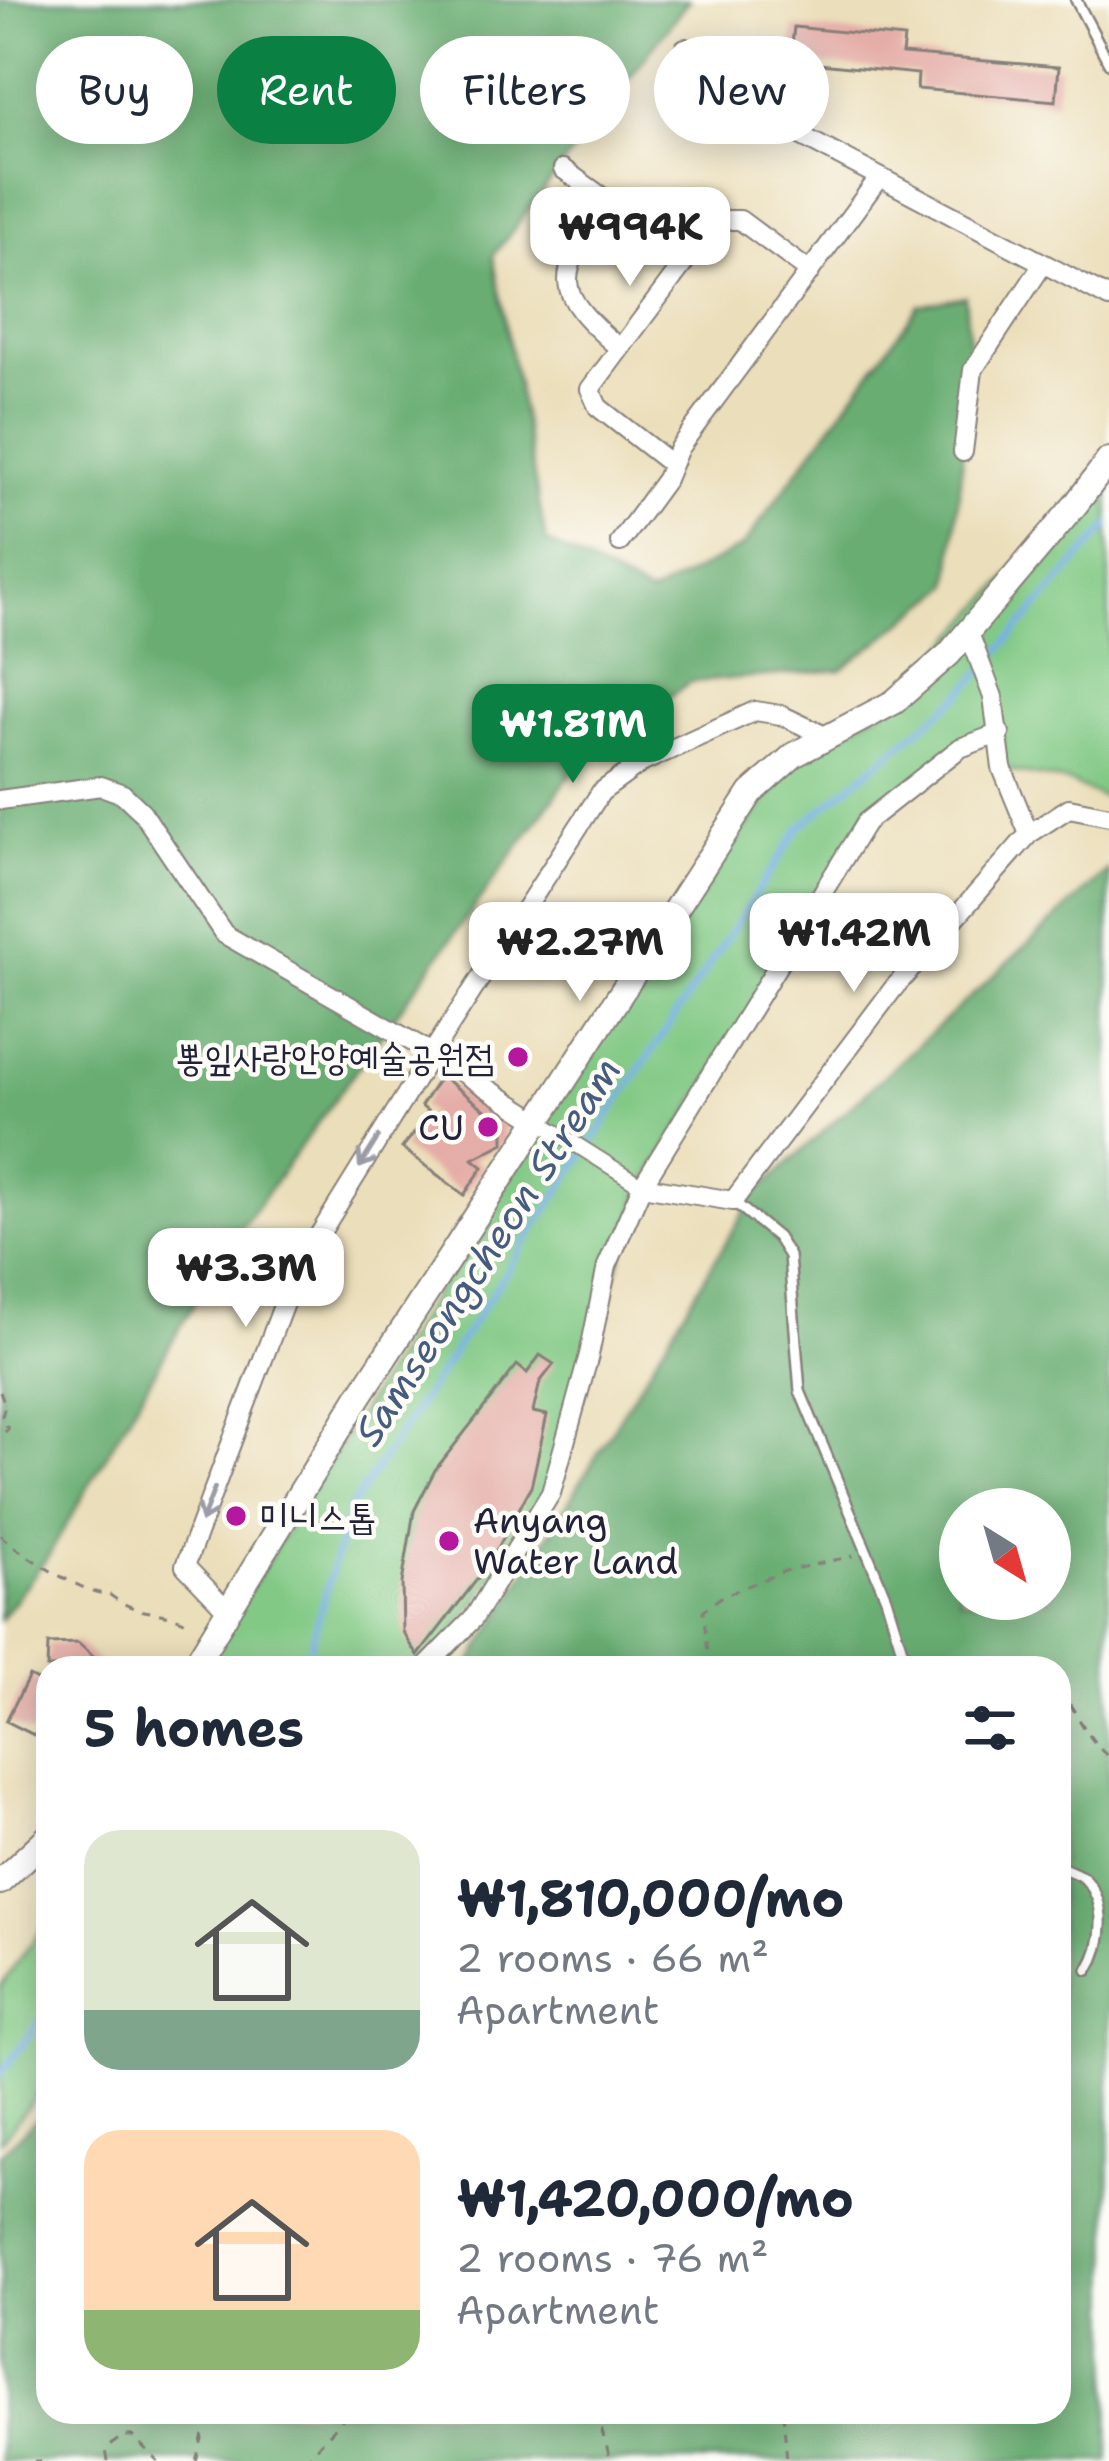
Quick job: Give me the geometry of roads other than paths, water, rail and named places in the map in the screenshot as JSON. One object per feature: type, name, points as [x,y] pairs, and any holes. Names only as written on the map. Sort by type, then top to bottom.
[{"type":"street","points":[[814,144],[1109,298]]},
{"type":"street","points":[[563,169],[688,258]]},
{"type":"street","points":[[620,542],[666,479],[679,448],[878,179]]},
{"type":"street","points":[[607,202],[576,247],[566,272],[578,312],[619,348]]},
{"type":"street","points":[[671,464],[598,407],[590,389],[619,348],[716,220],[740,220],[810,272]]},
{"type":"street","points":[[963,452],[973,370],[1043,264]]},
{"type":"street","points":[[200,1656],[359,1397],[549,1128],[751,793],[794,755],[894,702],[973,641],[1109,460]]},
{"type":"street","points":[[973,641],[993,697],[1001,768],[1029,834]]},
{"type":"street","points":[[228,1611],[185,1566],[296,1274],[601,792],[641,763],[755,711],[781,715],[827,737]]},
{"type":"street","points":[[437,1656],[473,1619],[551,1493],[633,1181],[866,823],[960,748],[1000,733]]},
{"type":"street","points":[[0,800],[101,787],[123,794],[142,812],[224,934],[432,1053],[633,1181],[733,1201],[892,989],[1029,834],[1070,808],[1109,816]]},
{"type":"street","points":[[0,1882],[36,1848]]},
{"type":"lane","points":[[1076,0],[1109,63]]},
{"type":"lane","points":[[733,1201],[777,1237],[789,1256],[800,1390],[908,1656]]},
{"type":"lane","points":[[1071,1873],[1085,1879],[1102,1914],[1097,1955],[1088,1970]]},
{"type":"waterway","name":"Samseongcheon Stream","points":[[307,1656],[349,1510],[800,827],[961,695],[1109,525]]},
{"type":"waterway","name":"Samseongcheon Stream","points":[[0,2075],[36,2026]]},
{"type":"place","name":"뽕잎사랑안양예술공원점","points":[[518,1057]]},
{"type":"place","name":"CU","points":[[488,1127]]},
{"type":"place","name":"미니스톱","points":[[236,1516]]},
{"type":"place","name":"Anyang Water Land","points":[[449,1541]]}]
